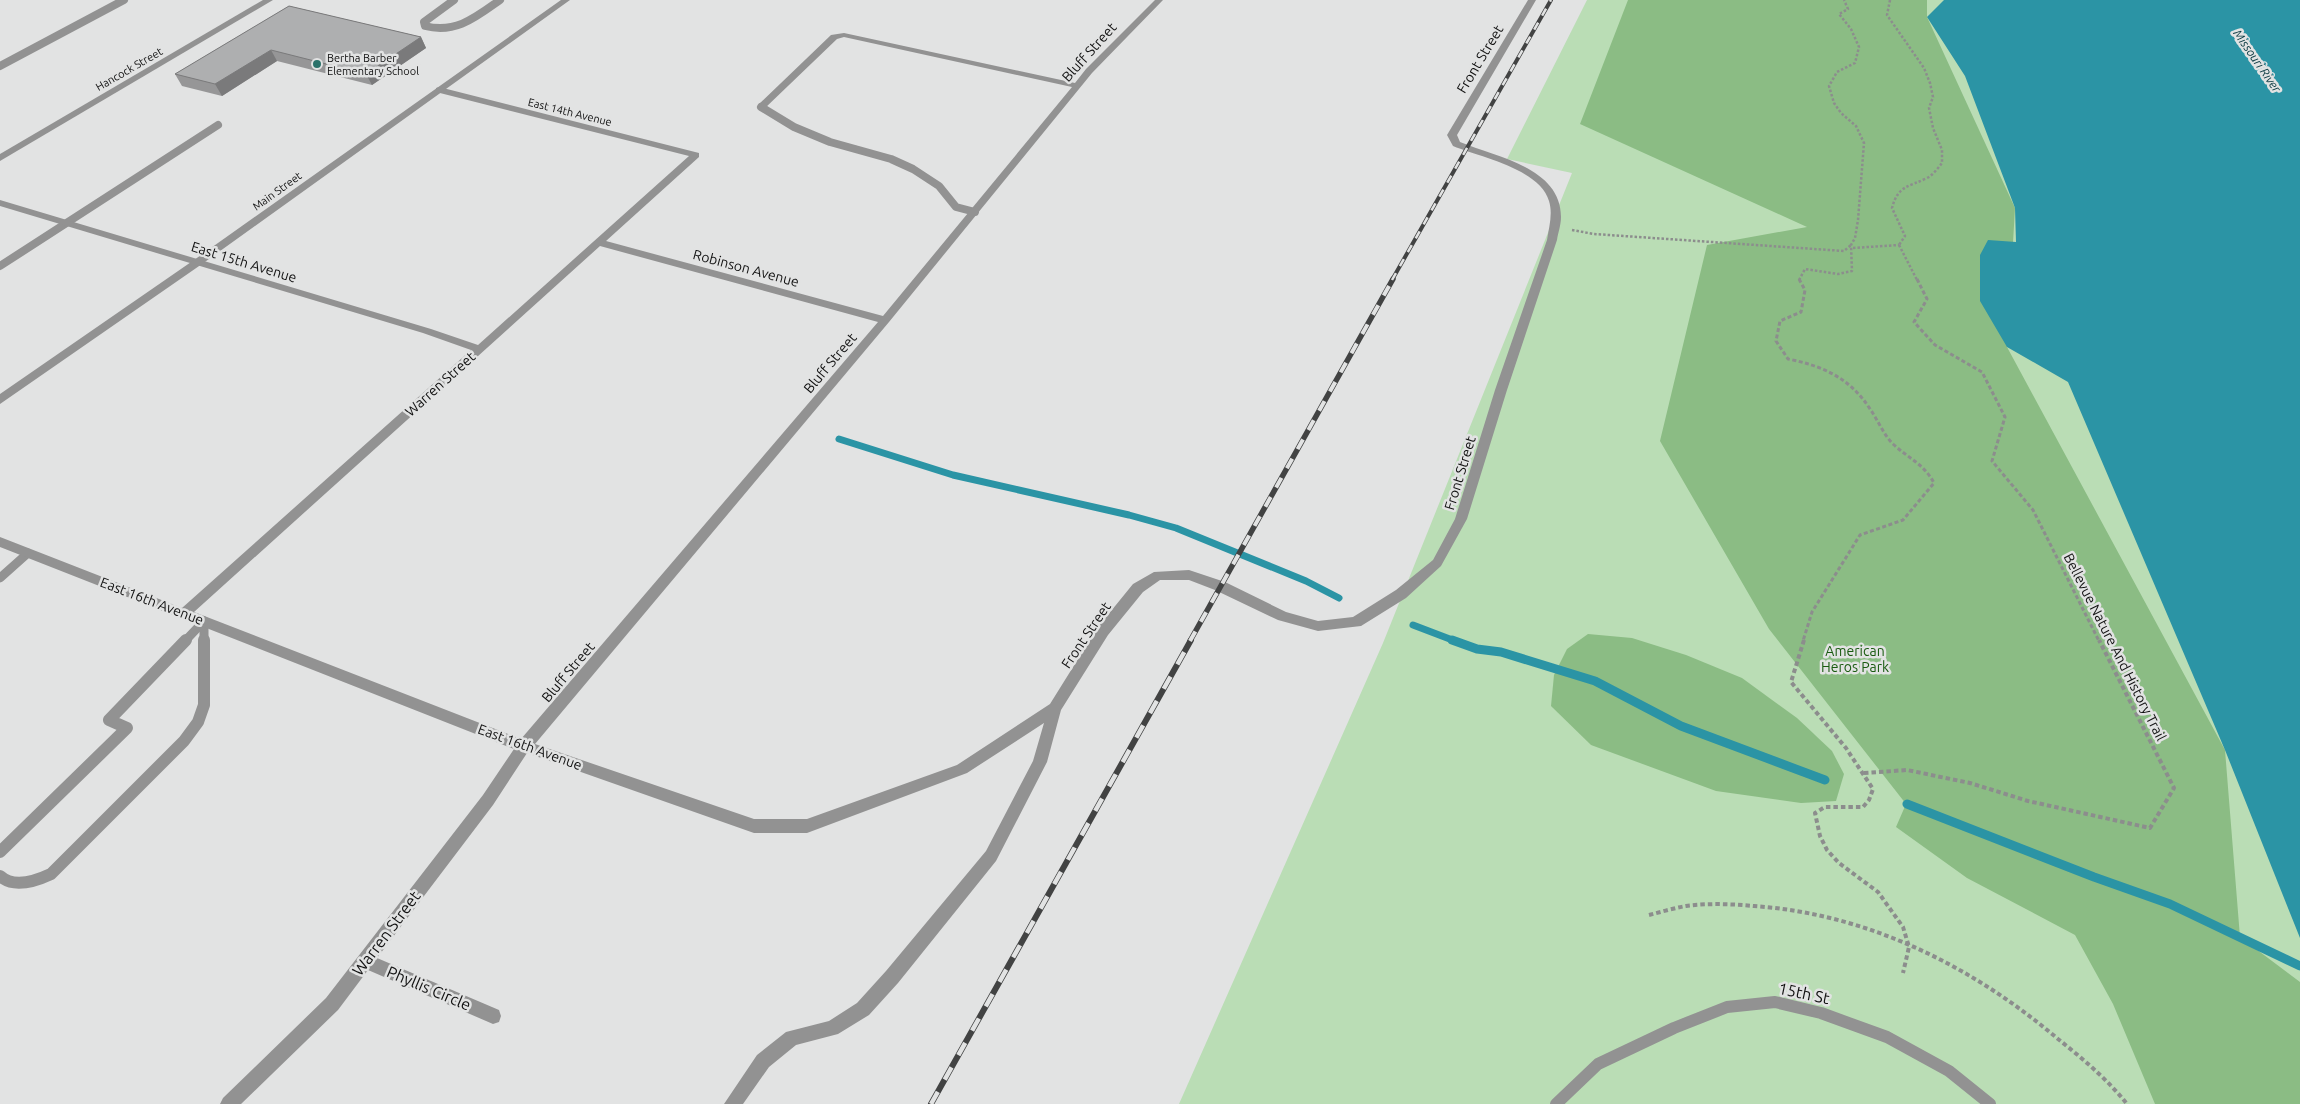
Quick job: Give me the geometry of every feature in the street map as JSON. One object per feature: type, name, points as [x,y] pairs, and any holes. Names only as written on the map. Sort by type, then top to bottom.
[{"type":"street","name":"Hancock Street","points":[[0,158],[269,0]]},
{"type":"street","name":"Main Street","points":[[0,400],[198,262],[566,0]]},
{"type":"street","name":"Bluff Street","points":[[524,746],[885,320],[1089,71],[1158,0]]},
{"type":"street","name":"Front Street","points":[[1055,708],[1103,631],[1138,588],[1158,575],[1190,575],[1220,586],[1283,616],[1318,626],[1356,622],[1402,594],[1437,563],[1461,519],[1501,390],[1552,240],[1556,216],[1552,198],[1541,181],[1527,170],[1456,144],[1452,135],[1532,0]]},
{"type":"street","points":[[761,107],[834,37],[844,35],[1078,86]]},
{"type":"street","name":"East 14th Avenue","points":[[439,90],[696,155]]},
{"type":"street","name":"Warren Street","points":[[185,614],[696,155]]},
{"type":"street","name":"East 15th Avenue","points":[[0,203],[427,331],[479,349]]},
{"type":"street","name":"Robinson Avenue","points":[[600,243],[885,320]]},
{"type":"street","name":"East 16th Avenue","points":[[0,542],[524,746],[754,826],[807,826],[962,769],[1055,708]]},
{"type":"street","points":[[733,1104],[763,1060],[792,1038],[832,1028],[863,1009],[892,978],[991,856],[1040,762],[1055,708]]},
{"type":"street","name":"Warren Street","points":[[229,1104],[332,1004],[488,800],[524,746]]},
{"type":"street","name":"Phyllis Circle","points":[[365,961],[493,1016]]},
{"type":"lane","points":[[0,66],[124,0]]},
{"type":"lane","points":[[454,0],[428,18],[424,22],[425,26],[442,31],[463,26],[500,0]]},
{"type":"lane","points":[[761,107],[794,127],[830,142],[891,160],[913,169],[939,186],[956,207],[975,212]]},
{"type":"lane","points":[[0,266],[218,126]]},
{"type":"lane","points":[[0,578],[28,553]]},
{"type":"lane","points":[[0,852],[127,728],[109,720],[204,621]]},
{"type":"lane","points":[[0,876],[17,884],[34,882],[51,874],[184,741],[198,722],[204,705],[204,621]]},
{"type":"lane","name":"15th St","points":[[1556,1104],[1598,1064],[1674,1028],[1727,1006],[1775,1002],[1821,1013],[1887,1037],[1949,1072],[1990,1104]]},
{"type":"path","points":[[1844,0],[1848,9],[1839,14],[1851,29],[1859,47],[1855,63],[1837,72],[1829,86],[1834,103],[1841,113],[1856,126],[1864,143],[1858,220],[1852,246],[1852,271],[1838,274],[1805,269],[1799,280],[1805,290],[1801,312],[1780,322],[1776,341],[1788,359],[1816,364],[1841,376],[1868,406],[1892,443],[1926,468],[1934,482],[1903,520],[1860,535],[1812,612],[1791,682],[1814,708],[1873,789],[1869,800],[1863,807],[1825,808],[1815,813],[1820,838],[1831,856],[1846,870],[1865,880],[1881,894],[1899,920],[1909,943],[1903,973]]},
{"type":"path","name":"Bellevue Nature And History Trail","points":[[1863,773],[1907,770],[1970,783],[2028,801],[2150,828],[2174,788],[2033,510],[1992,461],[2005,417],[1982,372],[1935,345],[1914,322],[1926,299],[1899,245],[1905,236],[1892,208],[1895,196],[1907,185],[1929,177],[1942,162],[1942,150],[1933,128],[1929,108],[1933,97],[1930,83],[1924,68],[1887,15],[1890,0]]},
{"type":"path","points":[[1554,226],[1594,234],[1844,250],[1852,246],[1899,245]]},
{"type":"path","points":[[1649,915],[1687,906],[1729,904],[1786,908],[1846,922],[1909,943],[1964,972],[2022,1008],[2072,1050],[2120,1095],[2127,1104]]},
{"type":"green space","name":"American Heros Park","points":[[1587,0],[1994,0],[2300,192],[2300,1104],[1179,1104],[1383,643],[1572,173],[1507,159]]},
{"type":"green space","points":[[1628,0],[1927,0],[1927,17],[2015,208],[2007,347],[2225,750],[2240,937],[2300,982],[2300,1104],[2155,1104],[2113,1004],[2075,935],[1967,878],[1896,827],[1906,804],[1769,629],[1660,441],[1707,245],[1807,227],[1580,124]]},
{"type":"green space","points":[[1588,634],[1632,638],[1686,655],[1742,678],[1797,718],[1832,751],[1844,774],[1836,801],[1801,803],[1716,791],[1591,745],[1551,706],[1554,675],[1567,649]]},
{"type":"water","name":"Missouri River","points":[[1944,0],[2300,0],[2300,938],[2225,750],[2068,382],[2007,347],[1980,301],[1980,255],[1988,240],[2016,242],[2015,208],[1965,76],[1927,17]]},
{"type":"building","name":"Bertha Barber Elementary School","points":[[289,6],[421,37],[366,74],[271,50],[215,84],[175,74]]},
{"type":"waterway","points":[[839,439],[953,475],[1129,515],[1176,528],[1306,581],[1339,598]]},
{"type":"waterway","points":[[1413,625],[1455,641]]},
{"type":"waterway","points":[[1452,640],[1477,649],[1501,652],[1595,681],[1681,726],[1825,780]]},
{"type":"waterway","points":[[1907,804],[2094,877],[2170,904],[2300,966]]},
{"type":"railway","points":[[1392,280],[1551,0]]},
{"type":"railway","points":[[1190,641],[1393,279]]},
{"type":"railway","points":[[931,1104],[1191,640]]},
{"type":"place","name":"Bertha Barber Elementary School","points":[[317,64]]}]
